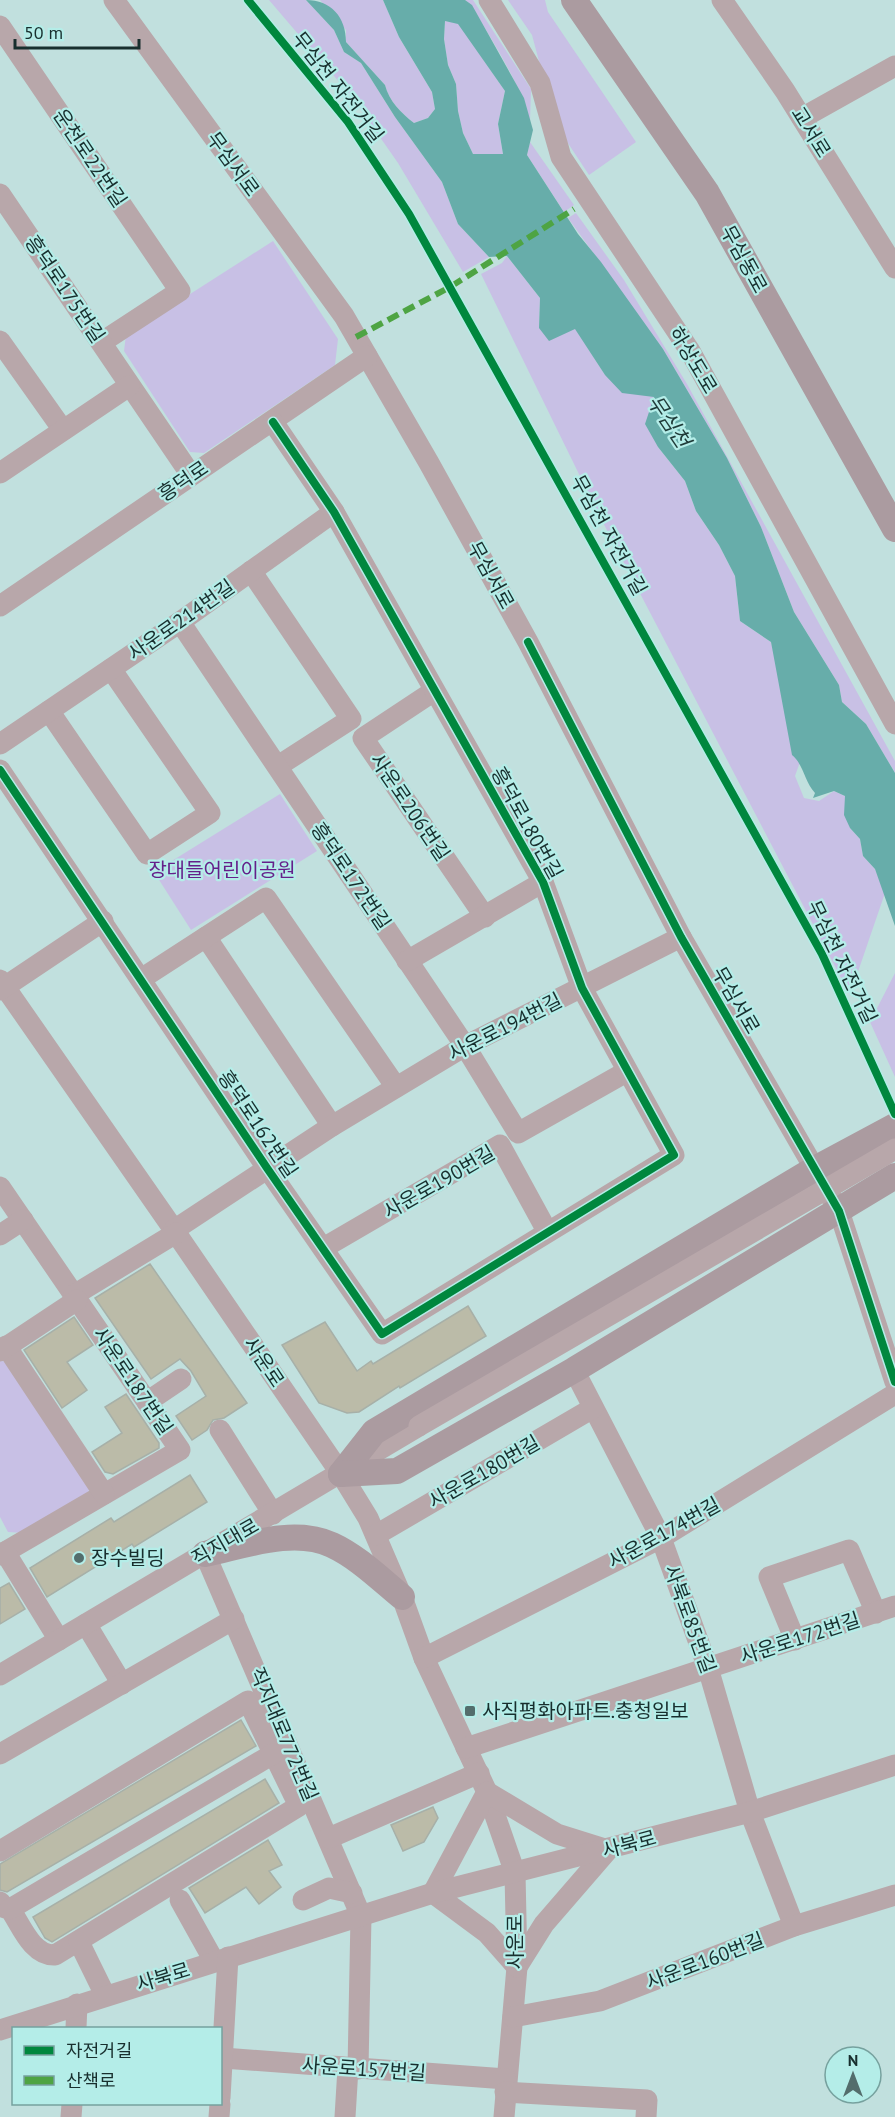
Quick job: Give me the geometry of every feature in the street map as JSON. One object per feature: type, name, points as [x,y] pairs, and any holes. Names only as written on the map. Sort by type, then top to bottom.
[{"type":"main road","name":"무심동로","points":[[574,0],[707,193],[895,529]]},
{"type":"main road","points":[[341,1474],[374,1432],[813,1170],[895,1126]]},
{"type":"main road","points":[[341,1474],[397,1471],[574,1370],[895,1176]]},
{"type":"main road","points":[[205,1554],[291,1538],[313,1539],[331,1545],[351,1557],[402,1597]]},
{"type":"street","name":"무심서로","points":[[114,0],[344,316],[528,642],[681,937],[813,1170],[848,1205],[895,1382]]},
{"type":"street","name":"하상도로","points":[[489,0],[540,82],[561,157],[690,351],[895,724]]},
{"type":"street","name":"교서로","points":[[722,0],[887,237],[895,268]]},
{"type":"street","name":"운천로22번길","points":[[0,26],[6,48],[180,291],[102,342]]},
{"type":"street","points":[[802,118],[895,66]]},
{"type":"street","name":"흥덕로175번길","points":[[0,194],[102,342],[129,386],[192,475]]},
{"type":"street","points":[[0,341],[63,430]]},
{"type":"street","name":"흥덕로","points":[[0,606],[367,356]]},
{"type":"street","points":[[0,473],[129,386]]},
{"type":"street","name":"흥덕로180번길","points":[[273,422],[334,512],[543,882],[582,988],[626,1072],[674,1155],[547,1231]]},
{"type":"street","name":"사운로214번길","points":[[0,744],[180,622],[334,512]]},
{"type":"street","name":"사운로214번길","points":[[251,571],[351,718],[278,766]]},
{"type":"street","name":"흥덕로172번길","points":[[180,622],[465,1046],[518,1133],[626,1072]]},
{"type":"street","name":"사운로214번길","points":[[49,711],[147,854],[210,813],[111,669]]},
{"type":"street","name":"사운로206번길","points":[[434,691],[363,738],[485,917]]},
{"type":"street","name":"흥덕로162번길","points":[[0,770],[267,1168],[325,1247],[382,1334],[547,1231]]},
{"type":"street","points":[[407,960],[543,882]]},
{"type":"street","points":[[141,979],[266,898],[396,1088]]},
{"type":"street","points":[[2,986],[103,921]]},
{"type":"street","points":[[206,937],[332,1126]]},
{"type":"street","name":"사운로194번길","points":[[3,1348],[332,1126],[465,1046],[681,937]]},
{"type":"street","name":"사운로","points":[[2,986],[175,1231],[341,1474],[376,1535],[424,1658],[483,1782],[514,1873],[517,1967],[504,2117]]},
{"type":"street","name":"사운로190번길","points":[[325,1247],[500,1145],[547,1231]]},
{"type":"street","name":"직지대로","points":[[0,1675],[419,1426],[895,1149]]},
{"type":"street","name":"사운로187번길","points":[[0,1187],[180,1450],[3,1549]]},
{"type":"street","points":[[0,1235],[23,1220]]},
{"type":"street","points":[[3,1348],[55,1420],[104,1494]]},
{"type":"street","name":"사북로85번길","points":[[574,1370],[661,1538],[708,1668],[750,1812],[794,1926]]},
{"type":"street","points":[[147,1402],[181,1379]]},
{"type":"street","name":"사운로174번길","points":[[424,1658],[661,1538],[895,1394]]},
{"type":"street","name":"사운로180번길","points":[[376,1535],[593,1408]]},
{"type":"street","points":[[220,1430],[273,1514]]},
{"type":"street","points":[[3,1549],[59,1640]]},
{"type":"street","points":[[795,1640],[769,1577],[849,1550],[886,1610]]},
{"type":"street","name":"직지대로772번길","points":[[205,1554],[361,1916]]},
{"type":"street","name":"사운로172번길","points":[[466,1748],[886,1610]]},
{"type":"street","points":[[0,1754],[234,1619]]},
{"type":"street","points":[[86,1624],[122,1684]]},
{"type":"street","points":[[0,1851],[248,1701],[299,1806],[55,1955],[40,1952],[5,1905],[273,1754]]},
{"type":"street","name":"사북로","points":[[0,2030],[433,1893],[750,1812],[895,1765]]},
{"type":"street","points":[[329,1838],[483,1782]]},
{"type":"street","points":[[483,1782],[557,1834],[608,1850],[544,1924],[517,1967],[487,1933],[433,1893],[483,1782]]},
{"type":"street","points":[[303,1900],[329,1888],[352,1893]]},
{"type":"street","name":"사운로160번길","points":[[513,2017],[600,2001],[794,1926],[895,1895]]},
{"type":"street","points":[[180,1900],[221,1959],[222,2071]]},
{"type":"street","points":[[345,2117],[353,2069],[361,1916]]},
{"type":"street","points":[[79,1942],[105,1995]]},
{"type":"street","points":[[75,2027],[77,2004]]},
{"type":"street","name":"사운로157번길","points":[[223,2058],[506,2085],[646,2108]]},
{"type":"green space","points":[[269,0],[306,0],[334,30],[344,52],[361,63],[395,117],[442,182],[458,224],[489,257],[463,272],[398,163],[352,97]]},
{"type":"green space","points":[[320,0],[383,0],[399,37],[432,92],[435,109],[428,118],[414,123],[400,111],[389,96],[385,85],[346,42],[346,30]]},
{"type":"green space","points":[[465,0],[473,0],[531,89],[530,121],[519,91],[504,62],[472,6]]},
{"type":"green space","points":[[508,0],[545,0],[548,12],[636,142],[589,175],[556,125],[532,35]]},
{"type":"green space","points":[[445,21],[458,23],[505,91],[498,124],[503,154],[473,154],[463,133],[458,111],[456,84],[448,65],[444,39]]},
{"type":"green space","points":[[530,142],[574,205],[564,212],[527,155]]},
{"type":"green space","points":[[576,213],[624,280],[687,384],[895,761],[895,773],[866,724],[842,702],[839,685],[794,612],[761,527],[727,458],[663,349],[568,218]]},
{"type":"green space","points":[[273,241],[338,339],[335,365],[204,453],[190,452],[124,351],[126,335]]},
{"type":"green space","points":[[507,256],[540,298],[539,328],[575,328],[605,375],[654,397],[658,447],[685,481],[696,511],[719,545],[735,576],[740,621],[771,642],[800,762],[795,776],[804,798],[819,801],[834,791],[845,796],[850,828],[860,839],[863,856],[875,869],[885,893],[850,995],[599,515],[481,274],[502,263]]},
{"type":"green space","name":"장대들어린이공원","points":[[280,794],[317,851],[191,930],[154,872]]},
{"type":"green space","points":[[895,973],[895,1077],[870,1022]]},
{"type":"green space","points":[[0,1361],[13,1362],[92,1481],[87,1496],[24,1533],[8,1532],[0,1517]]},
{"type":"water","name":"무심천","points":[[306,0],[323,3],[335,12],[343,25],[346,42],[385,85],[396,106],[414,123],[428,118],[435,109],[432,92],[399,37],[383,0],[465,0],[472,5],[524,98],[533,130],[527,155],[578,234],[601,262],[663,349],[727,458],[761,527],[794,612],[839,685],[842,702],[866,724],[895,773],[895,926],[875,869],[863,856],[860,839],[850,828],[844,815],[845,796],[834,791],[813,798],[815,793],[799,763],[792,755],[771,642],[740,621],[735,576],[719,545],[696,511],[685,481],[658,447],[645,424],[654,397],[622,393],[605,375],[575,329],[549,341],[539,328],[540,298],[507,256],[489,257],[458,224],[442,182],[395,117],[361,63],[344,52],[334,30]],"holes":[[[445,21],[458,24],[505,91],[498,124],[503,154],[473,154],[463,133],[458,111],[456,84],[448,65],[444,39]]]},
{"type":"building","points":[[150,1264],[247,1403],[224,1418],[213,1420],[207,1430],[192,1440],[176,1416],[206,1396],[191,1371],[180,1359],[151,1379],[95,1298]]},
{"type":"building","points":[[468,1306],[486,1336],[359,1412],[347,1413],[319,1403],[282,1345],[325,1322],[357,1371],[371,1361],[373,1364]]},
{"type":"building","points":[[74,1317],[93,1345],[67,1362],[87,1390],[62,1408],[24,1350]]},
{"type":"building","points":[[126,1394],[159,1443],[159,1448],[113,1474],[105,1472],[92,1452],[122,1433],[105,1407]]},
{"type":"building","points":[[190,1475],[207,1502],[134,1547],[132,1544],[47,1597],[30,1568],[111,1518],[114,1522]]},
{"type":"building","points":[[9,1583],[25,1609],[0,1624],[0,1588]]},
{"type":"building","points":[[241,1720],[256,1746],[7,1892],[0,1890],[0,1864]]},
{"type":"building","points":[[265,1779],[279,1803],[52,1942],[45,1938],[33,1917]]},
{"type":"building","points":[[433,1807],[438,1818],[424,1842],[403,1851],[391,1825]]},
{"type":"building","points":[[268,1840],[282,1865],[269,1871],[281,1887],[259,1904],[246,1887],[205,1913],[189,1888]]},
{"type":"marked path","points":[[356,337],[450,287],[574,209]]},
{"type":"cycle path","name":"무심천 자전거길","points":[[248,0],[348,122],[409,214],[822,954],[895,1114]]},
{"type":"cycle path","points":[[0,770],[267,1168],[382,1334],[674,1155],[582,988],[543,882],[334,512],[273,422]]},
{"type":"cycle path","points":[[528,642],[681,937],[839,1211],[895,1382]]},
{"type":"place","name":"장수빌딩","points":[[79,1558]]},
{"type":"place","name":"사직평화아파트.충청일보","points":[[470,1711]]}]
